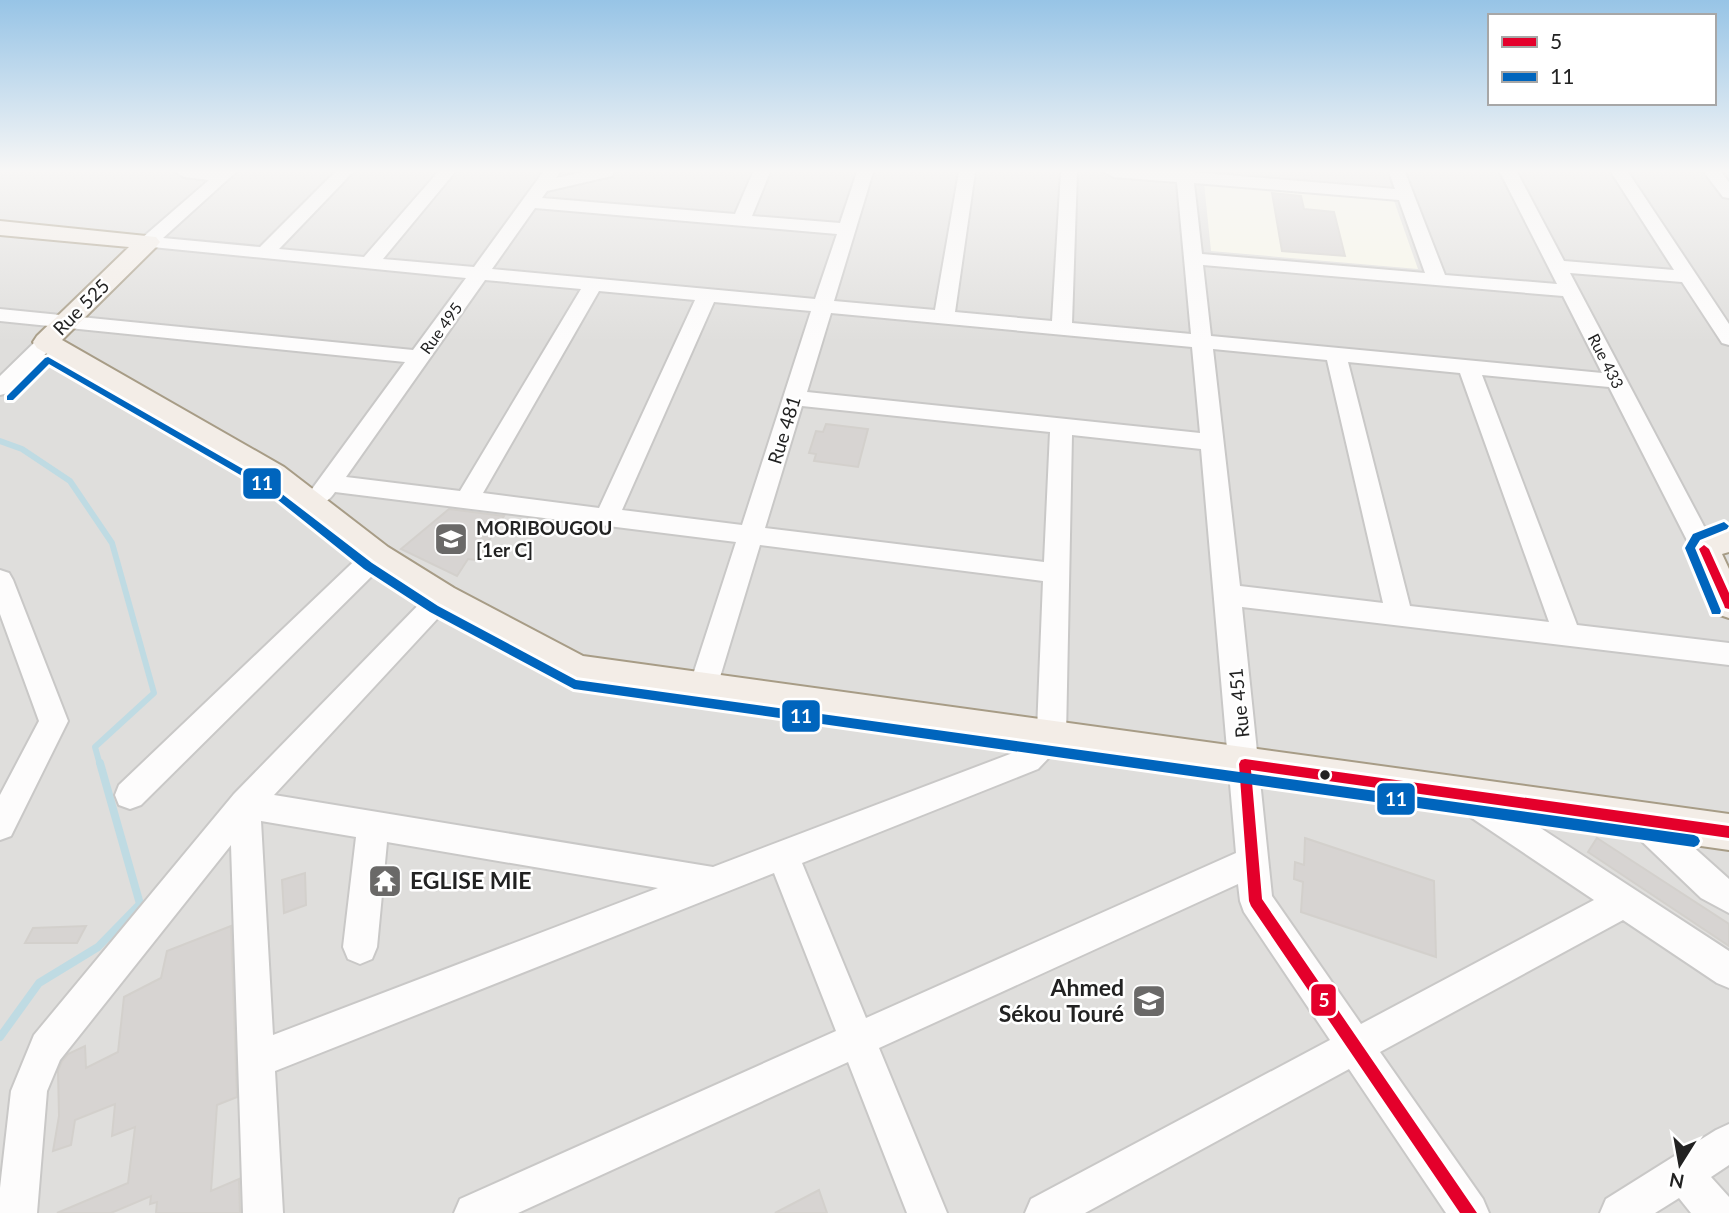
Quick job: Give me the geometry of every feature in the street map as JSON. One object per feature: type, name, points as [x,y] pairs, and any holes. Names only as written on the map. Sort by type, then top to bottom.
[{"type":"main road","points":[[6,229],[148,242]]},
{"type":"main road","name":"Rue 525","points":[[148,242],[56,332],[274,474],[321,493],[377,555],[442,597],[577,670],[1729,832]]},
{"type":"main road","points":[[1716,544],[1729,605]]},
{"type":"street","name":"Rue 525","points":[[148,242],[163,229]]},
{"type":"street","points":[[265,253],[289,229]]},
{"type":"street","points":[[369,263],[398,229]]},
{"type":"street","name":"Rue 495","points":[[321,493],[511,229]]},
{"type":"street","points":[[842,229],[847,229]]},
{"type":"street","name":"Rue 481","points":[[703,687],[847,229]]},
{"type":"street","points":[[944,318],[958,229]]},
{"type":"street","points":[[1062,329],[1066,229]]},
{"type":"street","name":"Rue 451","points":[[1190,229],[1245,764],[1256,901],[1469,1213]]},
{"type":"street","points":[[1418,229],[1437,280]]},
{"type":"street","name":"Rue 433","points":[[1538,229],[1617,382],[1716,544]]},
{"type":"street","points":[[1656,229],[1729,339]]},
{"type":"street","points":[[148,242],[1617,382]]},
{"type":"street","points":[[1193,259],[1570,291]]},
{"type":"street","points":[[1557,266],[1688,277]]},
{"type":"street","points":[[467,500],[593,284]]},
{"type":"street","points":[[607,517],[706,295]]},
{"type":"street","points":[[0,315],[56,332],[420,357]]},
{"type":"street","points":[[0,388],[56,332]]},
{"type":"street","points":[[1336,355],[1399,615]]},
{"type":"street","points":[[1468,368],[1567,635]]},
{"type":"street","points":[[794,398],[1212,442]]},
{"type":"street","points":[[256,1060],[1028,760],[1051,736],[1061,426]]},
{"type":"street","points":[[321,493],[467,500],[1057,573]]},
{"type":"street","points":[[130,794],[377,555]]},
{"type":"street","points":[[0,826],[8,803],[54,720],[1,583]]},
{"type":"street","points":[[1228,594],[1729,654]]},
{"type":"street","points":[[17,1213],[29,1091],[47,1048],[245,804],[442,597]]},
{"type":"street","points":[[1462,794],[1729,971]]},
{"type":"street","points":[[245,804],[713,882]]},
{"type":"street","points":[[245,804],[264,1213]]},
{"type":"street","points":[[1641,820],[1712,887],[1729,897]]},
{"type":"street","points":[[360,947],[373,825]]},
{"type":"street","points":[[783,855],[927,1213]]},
{"type":"street","points":[[474,1213],[1254,861]]},
{"type":"street","points":[[1045,1213],[1623,902]]},
{"type":"street","points":[[1620,1213],[1729,1143]]},
{"type":"street","points":[[1683,1173],[1717,1213]]},
{"type":"shaded area","points":[[0,229],[1729,229],[1729,1213],[0,1213]]},
{"type":"shaded area","points":[[1209,229],[1404,229],[1418,269],[1211,251]]},
{"type":"building","points":[[1278,229],[1338,229],[1345,256],[1282,251]]},
{"type":"building","points":[[826,424],[868,429],[858,467],[814,461],[816,454],[809,453],[816,431],[823,432]]},
{"type":"building","points":[[449,509],[504,516],[477,560],[468,559],[457,576],[401,549]]},
{"type":"building","points":[[1305,838],[1434,881],[1436,957],[1301,912],[1303,882],[1294,879],[1295,862],[1304,865]]},
{"type":"building","points":[[1597,838],[1729,924],[1729,946],[1588,852]]},
{"type":"building","points":[[305,873],[306,905],[284,913],[282,880]]},
{"type":"building","points":[[86,926],[77,943],[25,943],[33,928]]},
{"type":"building","points":[[231,926],[237,1097],[217,1105],[211,1191],[239,1179],[240,1213],[156,1213],[157,1202],[150,1204],[151,1196],[111,1213],[57,1213],[128,1183],[135,1127],[112,1136],[115,1104],[75,1120],[71,1145],[53,1151],[59,1116],[58,1071],[62,1061],[68,1054],[85,1046],[86,1068],[118,1052],[124,997],[161,978],[167,951]]},
{"type":"building","points":[[819,1190],[827,1213],[775,1213]]},
{"type":"waterway","points":[[0,441],[22,449],[70,481],[112,543],[154,693],[95,747],[100,765]]},
{"type":"waterway","points":[[0,1037],[39,983],[98,947],[140,904],[100,763]]},
{"type":"transit line","name":"11","points":[[10,398],[48,360],[266,486],[368,566],[434,609],[574,684],[1694,841]]},
{"type":"transit line","name":"11","points":[[1716,611],[1690,548],[1696,537],[1724,526]]},
{"type":"transit line","name":"5","points":[[1704,549],[1729,605]]},
{"type":"transit line","name":"5","points":[[1245,764],[1256,901],[1469,1213]]},
{"type":"transit line","name":"5","points":[[1245,764],[1729,832]]},
{"type":"place","name":"MORIBOUGOU [1er C]","points":[[451,539]]},
{"type":"place","name":"EGLISE MIE","points":[[385,881]]},
{"type":"place","name":"Ahmed Sékou Touré","points":[[1149,1001]]}]
